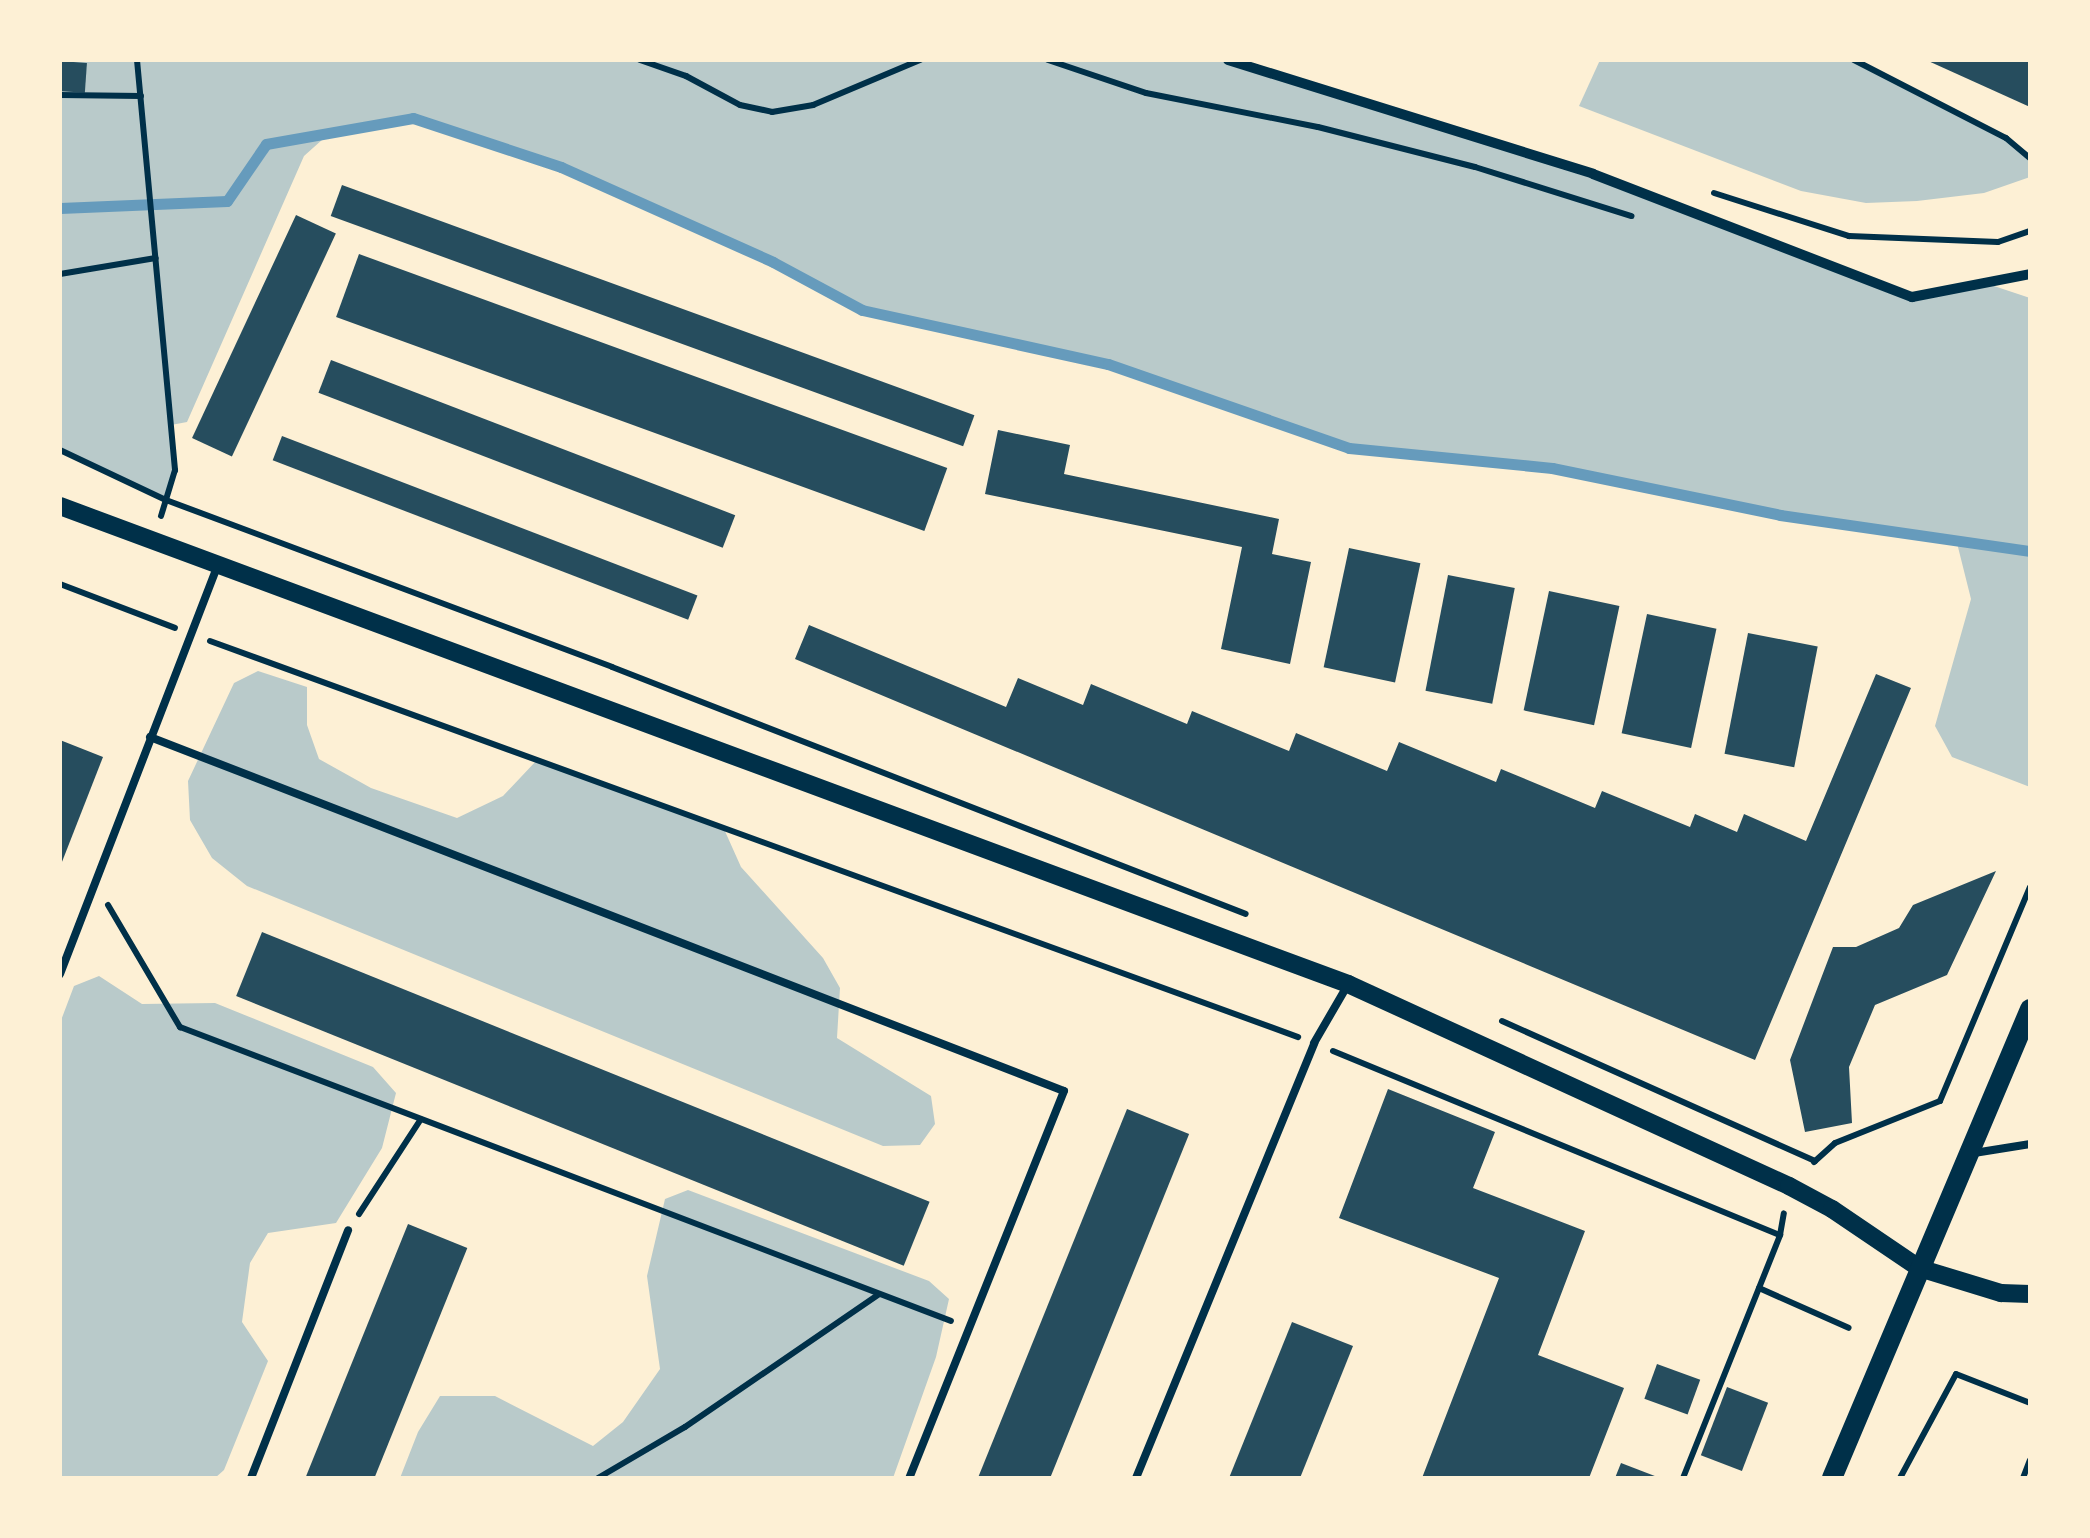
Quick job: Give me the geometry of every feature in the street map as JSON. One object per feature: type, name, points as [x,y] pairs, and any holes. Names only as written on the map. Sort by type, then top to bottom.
[{"type":"main road","points":[[1832,1478],[2030,1009]]},
{"type":"street","points":[[1228,60],[1594,174],[1912,297],[2030,274]]},
{"type":"street","points":[[60,506],[1348,984],[1789,1186],[1832,1209],[1919,1268],[2001,1293],[2030,1294]]},
{"type":"lane","points":[[60,974],[217,566]]},
{"type":"lane","points":[[150,737],[1064,1091],[908,1478]]},
{"type":"lane","points":[[1136,1478],[1314,1043],[1348,984]]},
{"type":"lane","points":[[1970,1154],[2030,1144]]},
{"type":"lane","points":[[251,1478],[348,1230]]},
{"type":"path","points":[[137,60],[154,215],[174,470],[153,542]]},
{"type":"path","points":[[640,60],[686,76],[740,104],[772,112],[813,105],[920,60]]},
{"type":"path","points":[[1048,60],[1146,94],[1318,128],[1475,167],[1647,221]]},
{"type":"path","points":[[1854,60],[2006,138],[2030,158]]},
{"type":"path","points":[[60,94],[141,96]]},
{"type":"path","points":[[1706,190],[1850,236],[1998,242],[2030,232]]},
{"type":"path","points":[[60,274],[156,258]]},
{"type":"path","points":[[60,450],[166,500]]},
{"type":"path","points":[[60,584],[1314,1043],[1780,1235]]},
{"type":"path","points":[[95,882],[180,1027],[966,1327]]},
{"type":"path","points":[[1683,1478],[1780,1235],[1789,1186],[1834,1143],[1940,1101],[2030,888]]},
{"type":"path","points":[[348,1230],[422,1120]]},
{"type":"path","points":[[1759,1288],[1849,1328]]},
{"type":"path","points":[[598,1478],[684,1427],[879,1294]]},
{"type":"path","points":[[1900,1478],[1956,1374],[2030,1403]]},
{"type":"path","points":[[2022,1478],[2030,1460]]},
{"type":"shaded area","points":[[60,60],[1228,60],[1593,174],[1912,297],[1985,283],[2030,298],[2030,787],[1952,757],[1935,726],[1971,599],[1956,539],[1781,514],[1553,467],[1349,446],[1109,362],[863,309],[774,262],[561,165],[413,116],[332,131],[304,156],[187,422],[171,425],[175,470],[166,500],[60,450]]},
{"type":"shaded area","points":[[1600,60],[1854,60],[2006,138],[2030,158],[2030,177],[1984,193],[1917,201],[1866,203],[1801,191],[1579,106]]},
{"type":"shaded area","points":[[258,671],[307,687],[307,725],[319,759],[371,788],[457,818],[503,796],[537,760],[724,829],[741,867],[823,958],[840,988],[837,1038],[931,1096],[935,1124],[920,1145],[883,1146],[247,886],[212,858],[190,820],[188,781],[234,683]]},
{"type":"shaded area","points":[[99,976],[142,1004],[215,1003],[373,1067],[396,1093],[382,1148],[336,1223],[268,1233],[250,1263],[242,1322],[268,1361],[224,1470],[215,1478],[60,1478],[60,1023],[74,986]]},
{"type":"shaded area","points":[[688,1190],[929,1281],[949,1299],[936,1357],[893,1478],[400,1478],[418,1432],[440,1396],[495,1396],[593,1446],[623,1422],[660,1369],[647,1276],[665,1199]]},
{"type":"building","points":[[1926,60],[2030,60],[2030,107]]},
{"type":"building","points":[[60,61],[87,63],[85,93],[60,91]]},
{"type":"building","points":[[342,185],[974,415],[963,446],[331,216]]},
{"type":"building","points":[[296,215],[336,234],[232,457],[192,438]]},
{"type":"building","points":[[359,254],[947,468],[924,531],[336,317]]},
{"type":"building","points":[[331,360],[735,515],[723,548],[318,393]]},
{"type":"building","points":[[998,430],[1070,445],[1064,474],[1279,519],[1272,554],[1311,562],[1290,664],[1221,649],[1242,547],[985,494]]},
{"type":"building","points":[[282,436],[697,595],[688,620],[273,460]]},
{"type":"building","points":[[1349,548],[1420,563],[1395,683],[1324,667]]},
{"type":"building","points":[[1448,575],[1515,588],[1492,704],[1425,691]]},
{"type":"building","points":[[1549,591],[1619,606],[1594,725],[1524,710]]},
{"type":"building","points":[[1647,614],[1716,629],[1691,748],[1622,733]]},
{"type":"building","points":[[809,625],[1006,707],[1018,678],[1083,705],[1091,684],[1187,724],[1192,711],[1289,751],[1296,733],[1387,771],[1399,742],[1496,782],[1501,769],[1595,808],[1602,791],[1690,827],[1695,814],[1737,832],[1744,814],[1806,841],[1876,674],[1911,688],[1755,1060],[795,659]]},
{"type":"building","points":[[1748,633],[1818,647],[1794,767],[1725,754]]},
{"type":"building","points":[[60,740],[103,757],[60,867]]},
{"type":"building","points":[[1996,871],[1947,975],[1875,1005],[1849,1067],[1852,1123],[1805,1132],[1790,1060],[1833,947],[1856,947],[1899,928],[1913,905]]},
{"type":"building","points":[[262,932],[930,1202],[904,1266],[236,996]]},
{"type":"building","points":[[1388,1089],[1495,1132],[1473,1188],[1585,1231],[1538,1355],[1624,1388],[1589,1478],[1422,1478],[1499,1278],[1339,1218]]},
{"type":"building","points":[[1127,1109],[1189,1134],[1050,1478],[978,1478]]},
{"type":"building","points":[[408,1224],[467,1248],[374,1478],[305,1478]]},
{"type":"building","points":[[1292,1322],[1353,1346],[1300,1478],[1229,1478]]},
{"type":"building","points":[[1657,1364],[1700,1380],[1688,1415],[1644,1399]]},
{"type":"building","points":[[1727,1387],[1768,1403],[1742,1471],[1701,1455]]},
{"type":"building","points":[[1621,1463],[1660,1478],[1615,1478]]},
{"type":"waterway","points":[[60,208],[227,201],[266,144],[413,118],[561,167],[773,262],[862,310],[1108,364],[1349,448],[1552,468],[1780,515],[2030,551]]}]
